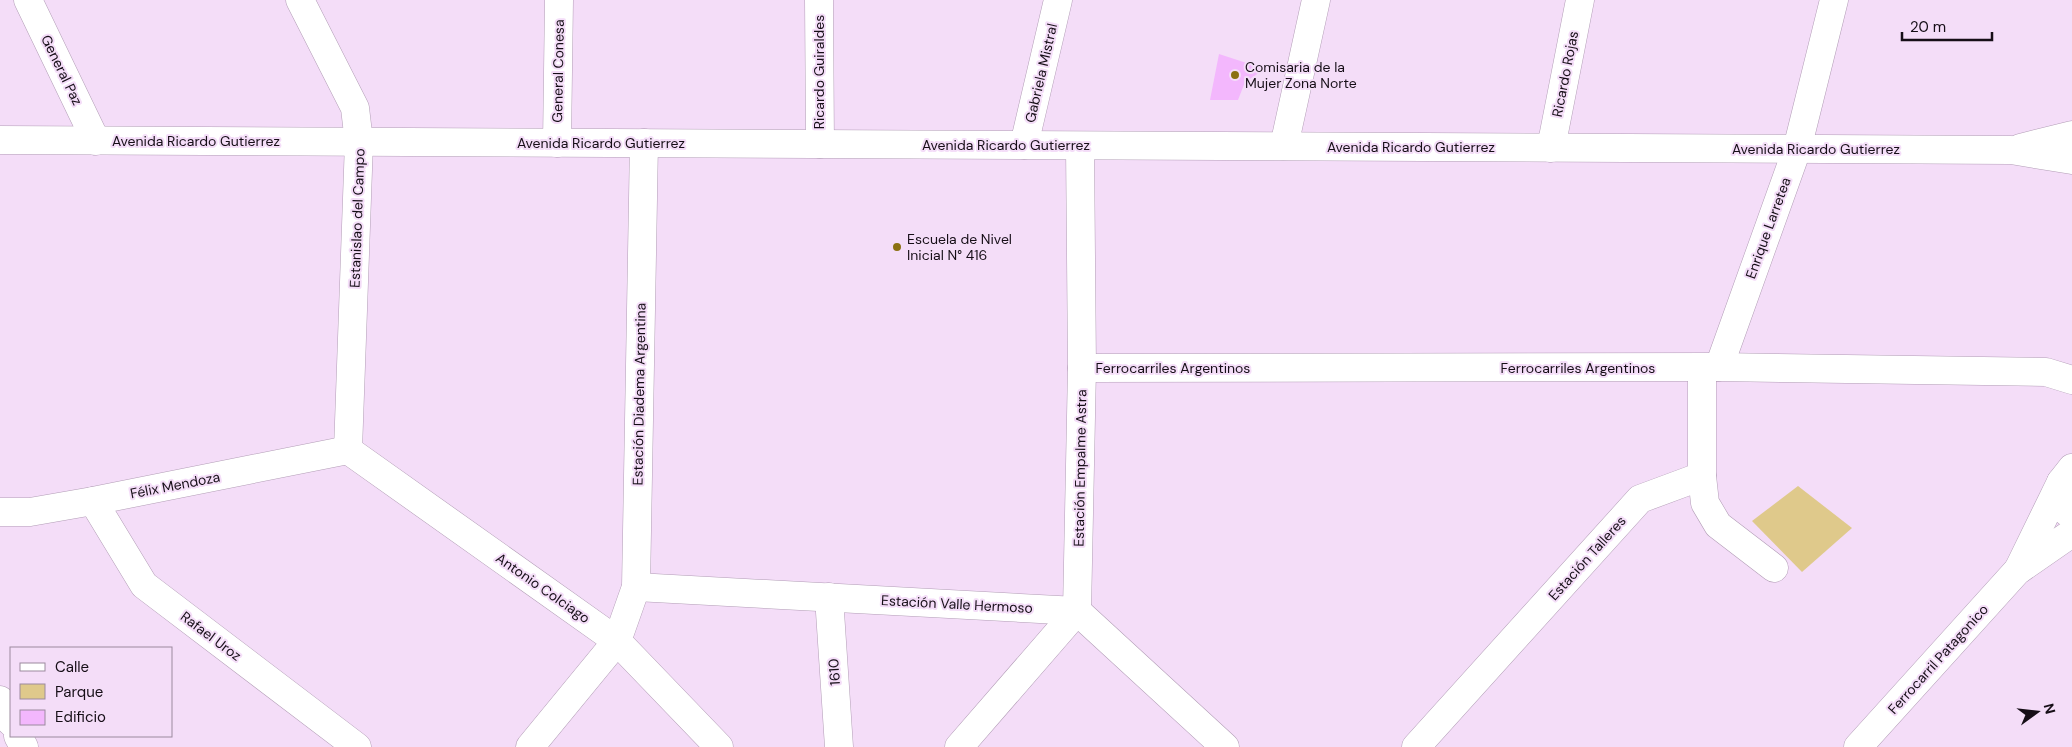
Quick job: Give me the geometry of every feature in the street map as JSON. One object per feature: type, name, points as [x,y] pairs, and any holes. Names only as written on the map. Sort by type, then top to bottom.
[{"type":"street","name":"General Paz","points":[[28,0],[96,141]]},
{"type":"street","name":"Estanislao del Campo","points":[[300,0],[355,108],[359,142],[348,450]]},
{"type":"street","name":"General Conesa","points":[[557,143],[559,0]]},
{"type":"street","name":"Ricardo Guiraldes","points":[[819,0],[820,144]]},
{"type":"street","name":"Gabriela Mistral","points":[[1024,145],[1058,0]]},
{"type":"street","points":[[1284,146],[1316,0]]},
{"type":"street","name":"Ricardo Rojas","points":[[1550,148],[1580,0]]},
{"type":"street","name":"Enrique Larretea","points":[[1710,367],[1797,149],[1834,0]]},
{"type":"street","name":"Avenida Ricardo Gutierrez","points":[[0,140],[2012,150],[2070,140]]},
{"type":"street","name":"Estación Diadema Argentina","points":[[617,641],[636,586],[644,143]]},
{"type":"street","name":"Estación Empalme Astra","points":[[1077,611],[1082,368],[1080,146]]},
{"type":"street","points":[[1710,367],[1702,476],[1705,503],[1718,525],[1774,568]]},
{"type":"street","name":"Ferrocarriles Argentinos","points":[[1082,368],[1710,367],[2046,372],[2072,380]]},
{"type":"street","name":"Félix Mendoza","points":[[0,512],[30,512],[93,501],[348,450]]},
{"type":"street","name":"Antonio Colciago","points":[[348,450],[617,641],[719,747]]},
{"type":"street","points":[[2067,475],[2059,499],[2066,513],[2072,515]]},
{"type":"street","name":"Ferrocarril Patagonico","points":[[2017,571],[2067,475]]},
{"type":"street","name":"Estación Talleres","points":[[1416,747],[1640,499],[1702,476]]},
{"type":"street","name":"Rafael Uroz","points":[[93,501],[144,585],[357,747]]},
{"type":"street","name":"Ferrocarril Patagonico","points":[[1858,747],[2017,571],[2072,533]]},
{"type":"street","name":"Estación Valle Hermoso","points":[[636,586],[1077,611]]},
{"type":"street","name":"1610","points":[[829,597],[839,747]]},
{"type":"street","points":[[959,747],[1077,611],[1225,747]]},
{"type":"street","points":[[530,747],[617,641]]},
{"type":"street","points":[[0,700],[10,720]]},
{"type":"green space","points":[[1798,486],[1852,528],[1802,572],[1752,521]]},
{"type":"building","name":"Comisaria de la Mujer Zona Norte","points":[[1219,54],[1265,69],[1245,82],[1238,100],[1210,100]]},
{"type":"place","name":"Comisaria de la Mujer Zona Norte","points":[[1235,75]]},
{"type":"place","name":"Escuela de Nivel Inicial N° 416","points":[[897,247]]}]
